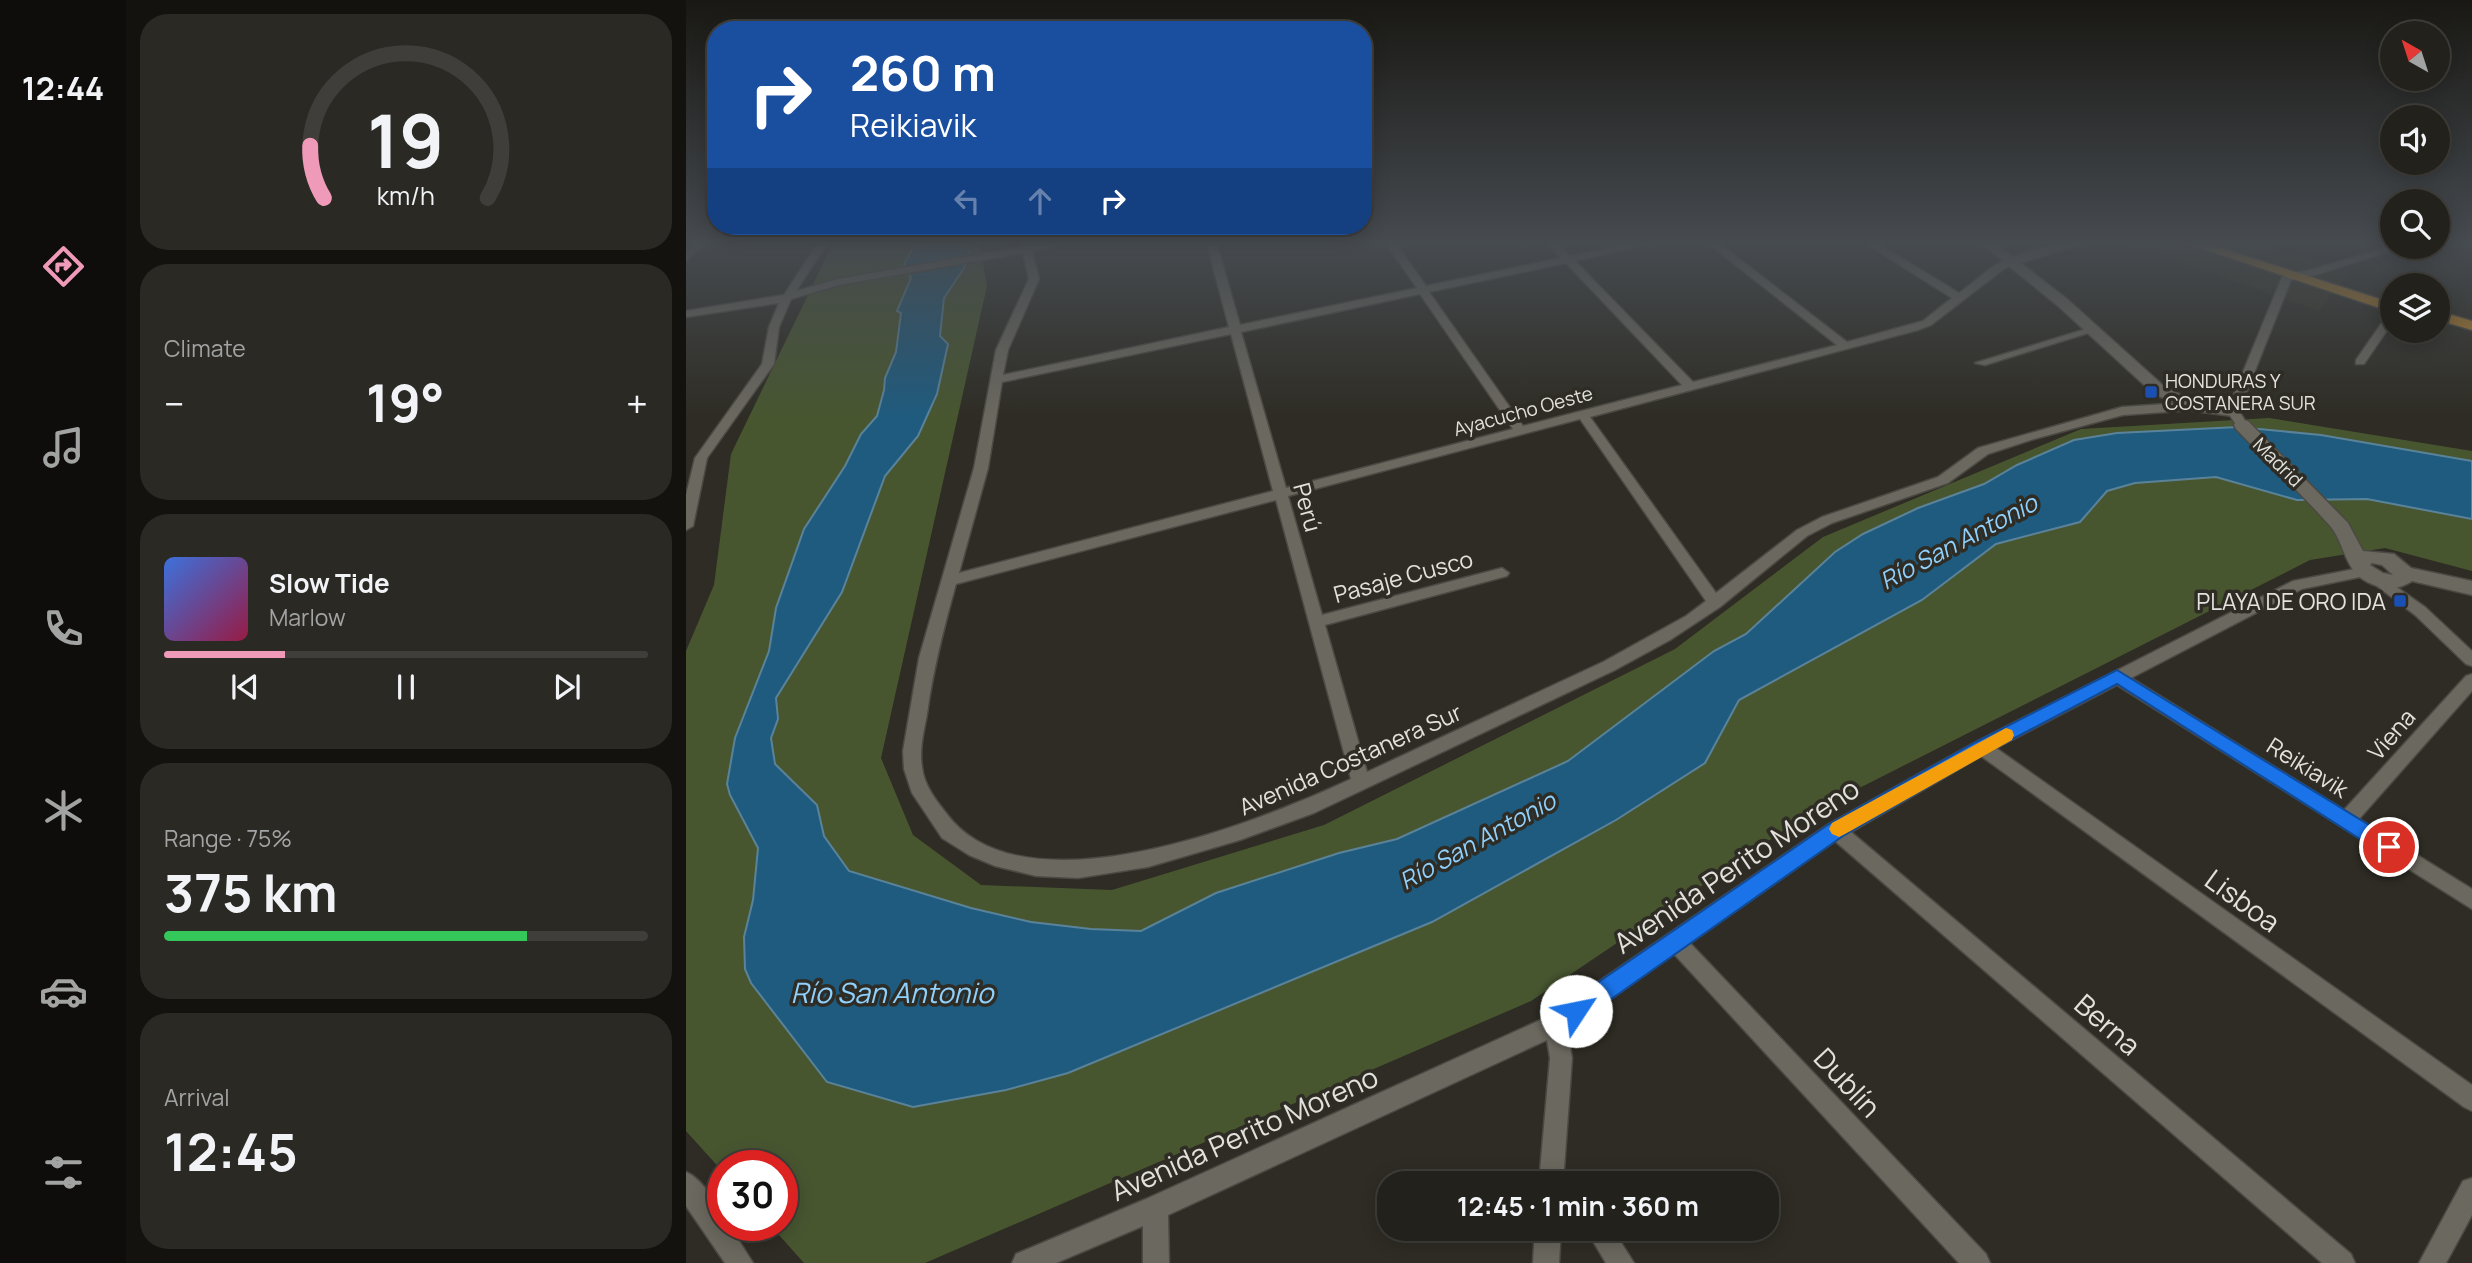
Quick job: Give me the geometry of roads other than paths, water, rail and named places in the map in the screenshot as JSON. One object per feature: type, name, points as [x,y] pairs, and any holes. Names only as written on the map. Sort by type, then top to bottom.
[{"type":"main road","points":[[2057,300],[2160,391],[2194,406],[2238,418]]},
{"type":"main road","points":[[2450,319],[2472,326]]},
{"type":"main road","points":[[2450,326],[2472,333]]},
{"type":"main road","name":"Madrid","points":[[2238,418],[2337,523],[2368,571]]},
{"type":"main road","name":"Madrid","points":[[2337,523],[2387,559],[2404,576]]},
{"type":"main road","points":[[2387,559],[2368,556],[2368,571],[2397,582],[2404,576],[2472,588]]},
{"type":"street","points":[[686,312],[766,300]]},
{"type":"street","points":[[686,526],[701,458],[768,364],[775,327],[785,300]]},
{"type":"street","name":"Avenida Costanera Sur","points":[[1024,300],[1007,335],[996,380],[981,468],[927,658],[912,751],[913,769],[921,793],[949,832],[976,849],[1002,860],[1035,867],[1078,869],[1148,859],[1240,832],[1307,808],[1361,785],[1609,666],[1692,620],[1814,526],[1943,480],[1983,451],[2122,411],[2194,406]]},
{"type":"street","name":"Perú","points":[[1227,300],[1361,785]]},
{"type":"street","points":[[996,380],[1376,300]]},
{"type":"street","points":[[1429,300],[1521,432]]},
{"type":"street","points":[[1606,300],[1691,387]]},
{"type":"street","points":[[1786,300],[1845,346]]},
{"type":"street","name":"Ayacucho Oeste","points":[[951,580],[1914,328],[1927,323],[1957,300]]},
{"type":"street","points":[[2238,418],[2279,300]]},
{"type":"street","points":[[1982,363],[2093,330]]},
{"type":"street","points":[[2360,362],[2380,333]]},
{"type":"street","points":[[1583,415],[1715,603]]},
{"type":"street","points":[[686,462],[701,458]]},
{"type":"street","name":"Madrid","points":[[2368,571],[2420,611],[2472,660]]},
{"type":"street","name":"Avenida Perito Moreno","points":[[1025,1263],[1156,1209],[1555,1025],[1836,830],[1982,747],[2305,582],[2368,571]]},
{"type":"street","name":"Pasaje Cusco","points":[[1316,622],[1502,573]]},
{"type":"street","name":"Madrid","points":[[2404,576],[2420,611]]},
{"type":"street","name":"Reikiavik","points":[[2117,677],[2472,900]]},
{"type":"street","name":"Viena","points":[[2347,820],[2472,680]]},
{"type":"street","name":"Lisboa","points":[[1982,747],[2472,1099]]},
{"type":"street","name":"Berna","points":[[1836,830],[2342,1263]]},
{"type":"street","name":"Dublín","points":[[1676,942],[1977,1263]]},
{"type":"street","points":[[1552,1171],[1560,1058],[1555,1025]]},
{"type":"street","points":[[686,1184],[740,1263]]},
{"type":"street","points":[[2432,1263],[2472,1190]]},
{"type":"street","points":[[1156,1209],[1156,1263]]},
{"type":"street","points":[[1545,1263],[1547,1241]]},
{"type":"street","points":[[1606,1241],[1621,1263]]},
{"type":"water","name":"Río San Antonio","points":[[902,300],[944,300],[940,336],[948,344],[937,394],[918,436],[885,476],[842,592],[776,698],[778,719],[771,738],[775,764],[817,805],[824,836],[849,871],[971,908],[1031,922],[1141,931],[1216,893],[1339,853],[1397,839],[1568,761],[1714,651],[1746,634],[1835,552],[1863,534],[1918,508],[1984,484],[2017,465],[2074,440],[2117,433],[2238,427],[2321,435],[2472,461],[2472,519],[2367,499],[2297,500],[2216,477],[2135,483],[2107,491],[2080,522],[1996,544],[1922,600],[1739,700],[1705,763],[1616,820],[1432,922],[1068,1073],[1006,1090],[913,1107],[827,1082],[751,983],[745,969],[744,937],[753,900],[758,848],[727,784],[735,738],[769,651],[776,608],[804,529],[845,466],[861,434],[877,416],[885,378],[896,352],[901,313],[897,311]]},
{"type":"place","name":"HONDURAS Y COSTANERA SUR","points":[[2151,392]]},
{"type":"place","name":"PLAYA DE ORO IDA","points":[[2400,601]]}]
